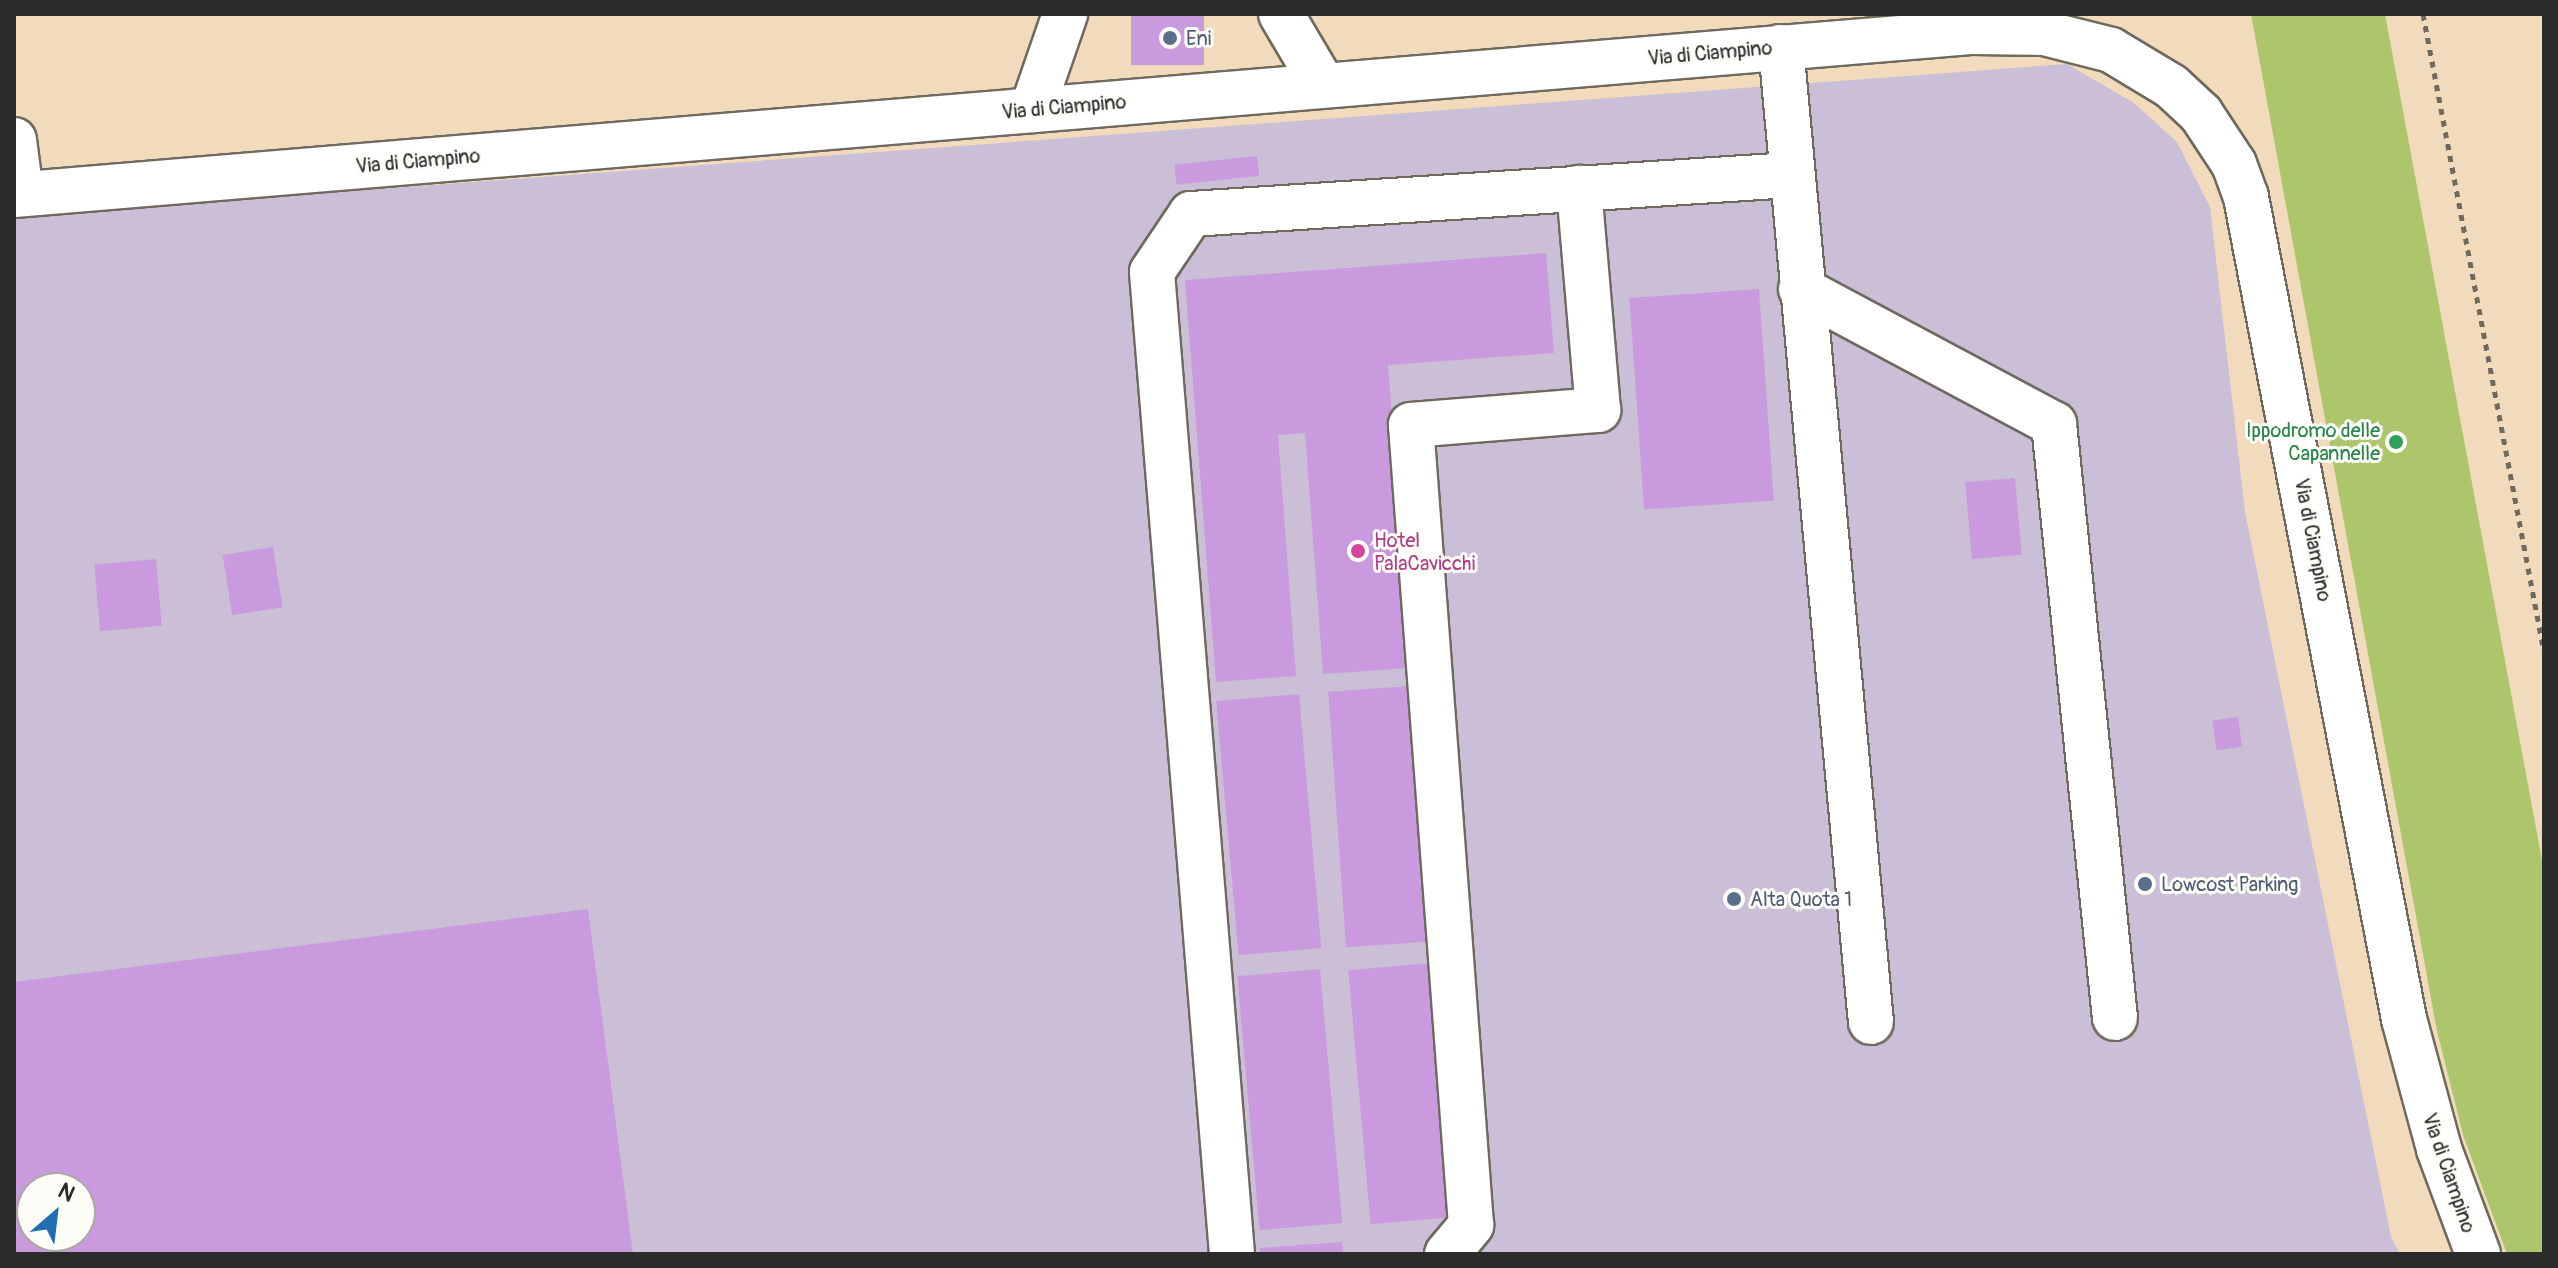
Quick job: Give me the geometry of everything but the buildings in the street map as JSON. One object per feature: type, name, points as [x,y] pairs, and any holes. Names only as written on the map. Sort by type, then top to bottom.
[{"type":"street","points":[[1032,110],[1065,14]]},
{"type":"street","points":[[1281,14],[1323,85]]},
{"type":"street","name":"Via di Ciampino","points":[[16,194],[1998,30],[2066,36],[2111,50],[2171,86],[2201,114],[2228,154],[2253,226],[2407,1031],[2433,1131],[2478,1254]]},
{"type":"street","points":[[1781,47],[1871,1022]]},
{"type":"street","points":[[14,140],[16,194]]},
{"type":"street","points":[[1232,1254],[1152,272],[1191,214],[1791,175]]},
{"type":"street","points":[[1447,1254],[1471,1225],[1411,425],[1598,410],[1579,188]]},
{"type":"street","points":[[1801,289],[2054,424],[2115,1018]]},
{"type":"path","points":[[2423,14],[2544,652]]},
{"type":"shaded area","points":[[2067,64],[2134,103],[2177,142],[2210,207],[2245,512],[2391,1237],[2400,1254],[14,1254],[14,216]]},
{"type":"green space","name":"Ippodromo delle Capannelle","points":[[2251,14],[2385,14],[2544,871],[2544,1254],[2507,1254],[2463,1135],[2437,1031]]},
{"type":"place","name":"Eni","points":[[1170,38]]},
{"type":"place","name":"Ippodromo delle Capannelle","points":[[2396,442]]},
{"type":"place","name":"Hotel PalaCavicchi","points":[[1358,551]]},
{"type":"place","name":"Lowcost Parking","points":[[2145,884]]},
{"type":"place","name":"Alta Quota 1","points":[[1734,899]]}]
